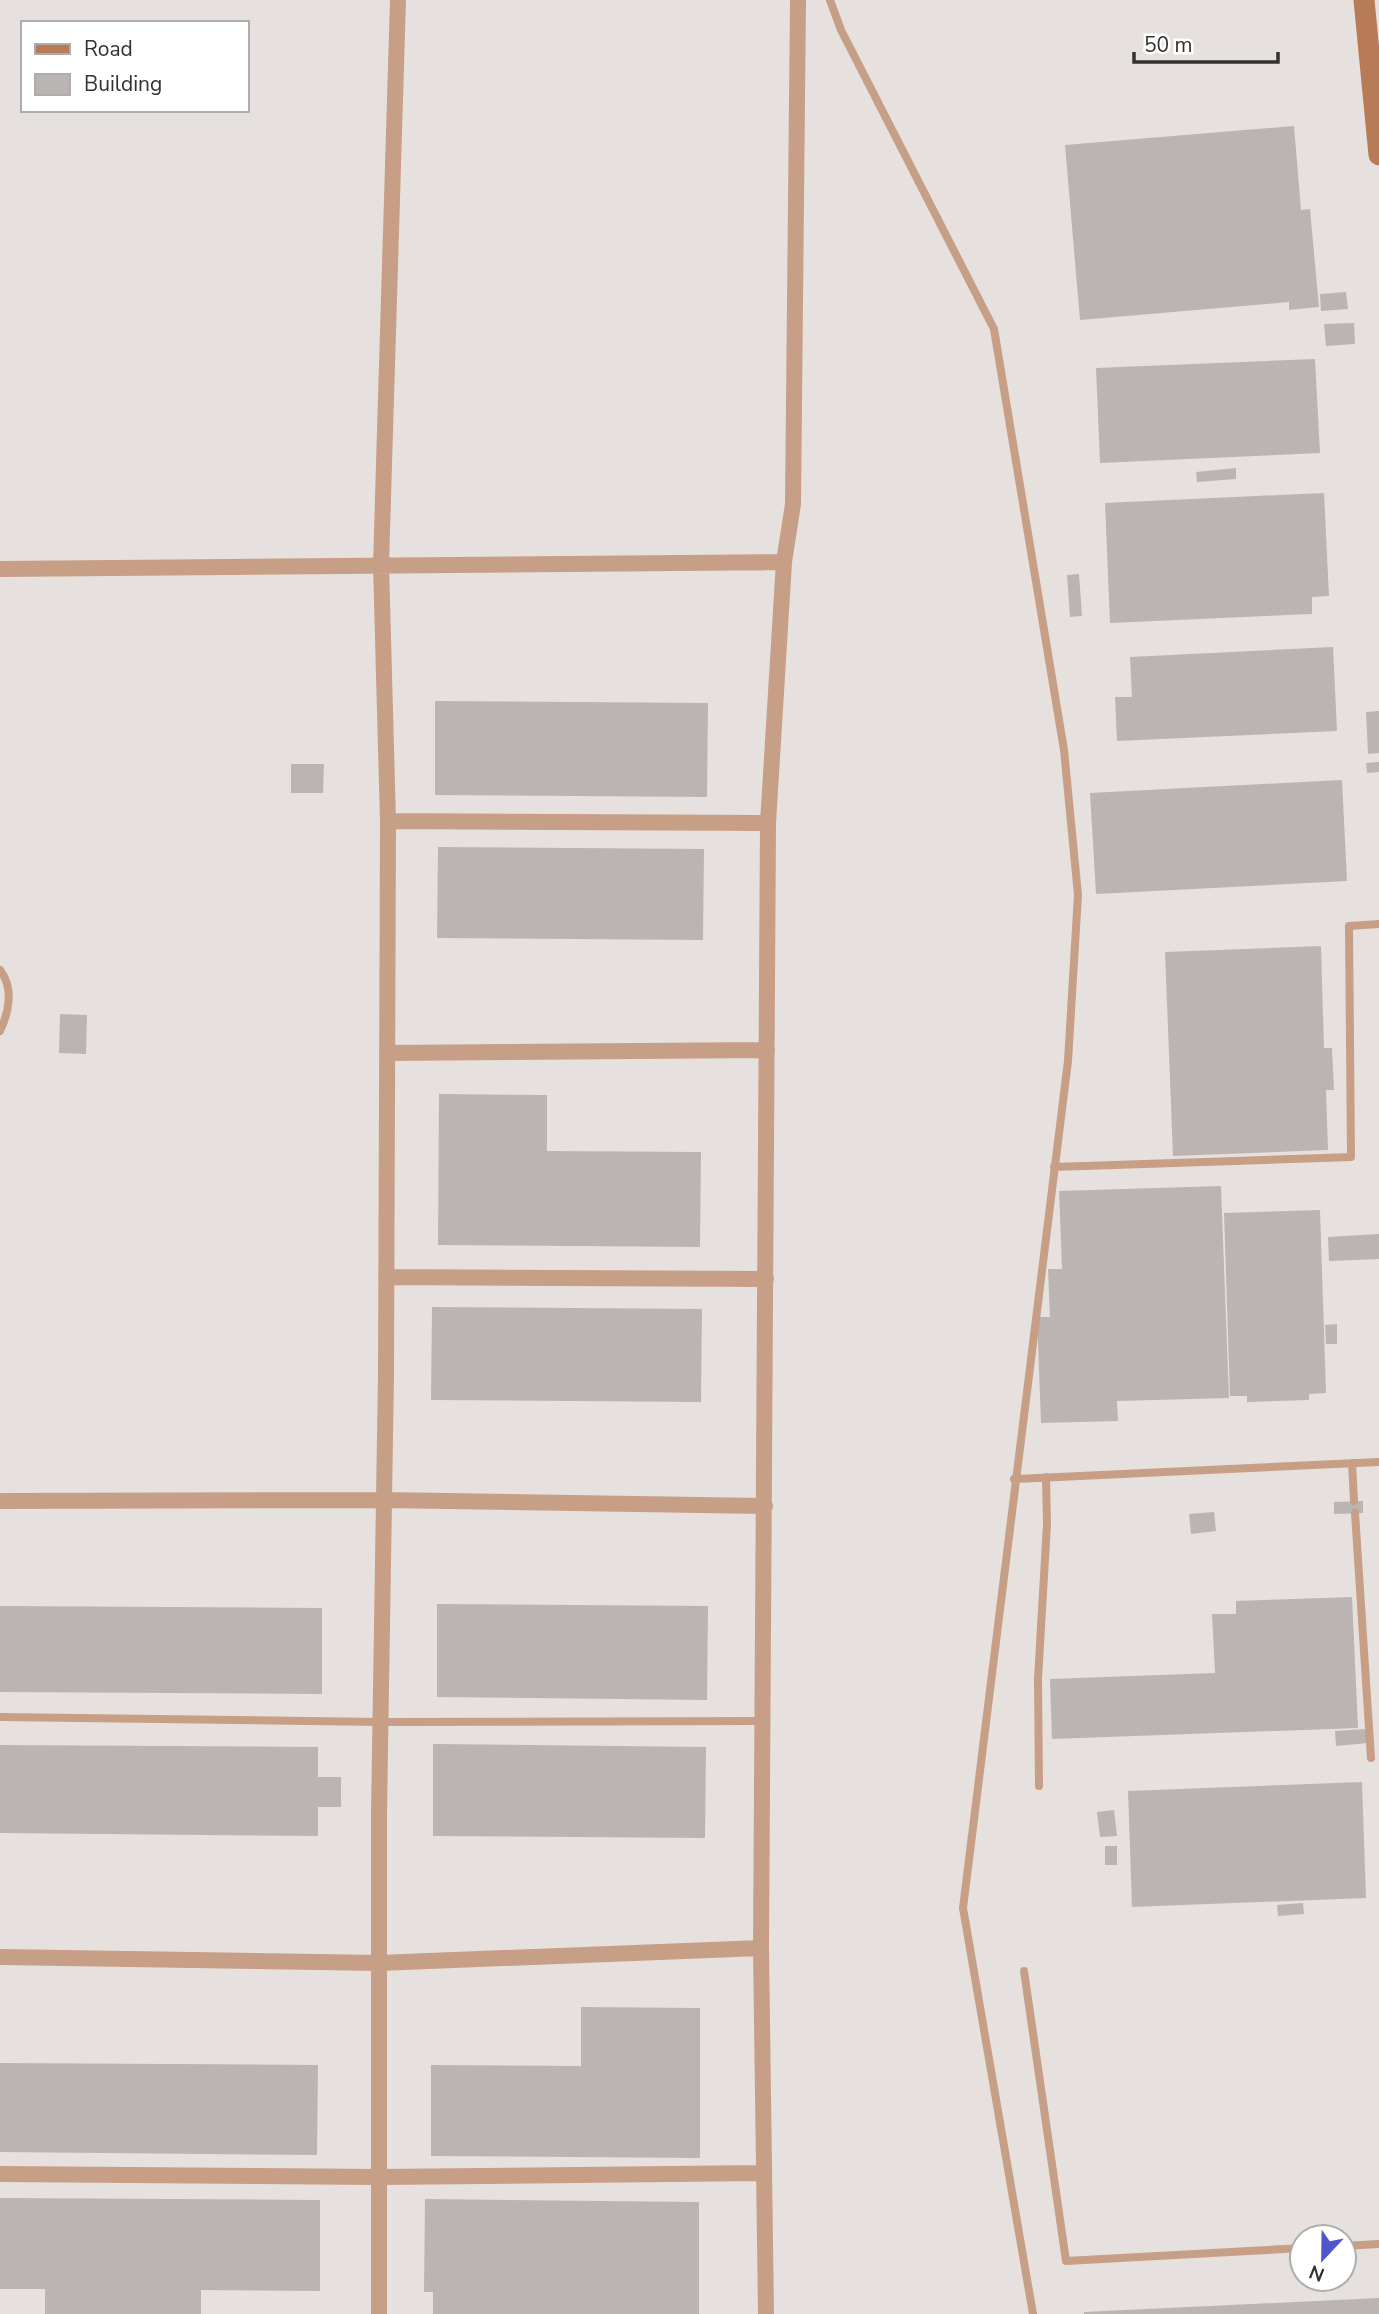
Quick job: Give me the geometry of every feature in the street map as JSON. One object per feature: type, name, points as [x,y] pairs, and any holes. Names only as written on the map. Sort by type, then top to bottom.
[{"type":"street","points":[[379,2314],[380,1722],[388,821],[381,564],[398,0]]},
{"type":"street","points":[[766,2314],[761,1948],[768,823],[784,562],[794,490],[797,0]]},
{"type":"street","points":[[1364,0],[1379,155]]},
{"type":"street","points":[[0,569],[784,562]]},
{"type":"street","points":[[388,821],[768,823]]},
{"type":"street","points":[[387,1053],[767,1050]]},
{"type":"street","points":[[386,1276],[766,1279]]},
{"type":"street","points":[[0,1501],[384,1500],[765,1506]]},
{"type":"street","points":[[0,1957],[379,1963],[761,1948]]},
{"type":"street","points":[[0,2174],[379,2177],[764,2173]]},
{"type":"lane","points":[[830,0],[841,30],[994,329],[1063,750],[1078,895],[1068,1061],[1014,1479],[963,1908],[1033,2314]]},
{"type":"lane","points":[[1054,1167],[1351,1157],[1349,926],[1379,924]]},
{"type":"lane","points":[[0,970],[7,979],[9,1005],[0,1031]]},
{"type":"lane","points":[[1014,1479],[1379,1462]]},
{"type":"lane","points":[[1352,1463],[1354,1502]]},
{"type":"lane","points":[[1039,1786],[1038,1679],[1047,1524],[1046,1477]]},
{"type":"lane","points":[[1355,1513],[1371,1758]]},
{"type":"lane","points":[[0,1717],[380,1722],[763,1721]]},
{"type":"lane","points":[[1024,1971],[1066,2261],[1288,2249]]},
{"type":"lane","points":[[1358,2245],[1379,2244]]},
{"type":"building","points":[[1294,126],[1301,210],[1310,209],[1319,307],[1289,310],[1289,302],[1080,320],[1065,145]]},
{"type":"building","points":[[1346,292],[1348,309],[1321,311],[1320,294]]},
{"type":"building","points":[[1354,323],[1355,344],[1326,346],[1324,324]]},
{"type":"building","points":[[1315,359],[1320,453],[1100,463],[1096,368]]},
{"type":"building","points":[[1236,468],[1236,479],[1197,482],[1196,472]]},
{"type":"building","points":[[1324,493],[1329,596],[1312,597],[1312,614],[1110,623],[1105,503]]},
{"type":"building","points":[[1079,574],[1082,616],[1070,617],[1067,575]]},
{"type":"building","points":[[1333,647],[1337,731],[1117,741],[1115,697],[1132,697],[1130,657]]},
{"type":"building","points":[[435,701],[708,703],[707,797],[435,795]]},
{"type":"building","points":[[1379,711],[1379,753],[1368,754],[1366,712]]},
{"type":"building","points":[[1379,762],[1379,772],[1367,773],[1366,763]]},
{"type":"building","points":[[291,764],[324,764],[323,793],[291,793]]},
{"type":"building","points":[[1342,780],[1347,881],[1096,894],[1090,793]]},
{"type":"building","points":[[438,847],[704,849],[703,940],[437,938]]},
{"type":"building","points":[[1321,946],[1324,1048],[1332,1048],[1334,1090],[1326,1090],[1328,1150],[1173,1156],[1165,952]]},
{"type":"building","points":[[60,1014],[87,1015],[86,1054],[59,1053]]},
{"type":"building","points":[[439,1094],[547,1095],[547,1151],[701,1152],[700,1247],[438,1245]]},
{"type":"building","points":[[1221,1186],[1229,1398],[1117,1401],[1118,1421],[1041,1423],[1037,1317],[1050,1317],[1048,1269],[1062,1269],[1059,1191]]},
{"type":"building","points":[[1320,1210],[1326,1393],[1309,1394],[1309,1400],[1247,1402],[1247,1396],[1230,1396],[1224,1213]]},
{"type":"building","points":[[1379,1234],[1379,1259],[1329,1261],[1328,1237]]},
{"type":"building","points":[[432,1307],[702,1309],[701,1402],[431,1400]]},
{"type":"building","points":[[1337,1324],[1337,1344],[1326,1344],[1325,1325]]},
{"type":"building","points":[[1363,1501],[1363,1513],[1334,1514],[1334,1502]]},
{"type":"building","points":[[1214,1512],[1216,1531],[1191,1534],[1189,1514]]},
{"type":"building","points":[[1352,1597],[1358,1728],[1052,1739],[1050,1679],[1215,1673],[1212,1614],[1236,1614],[1236,1601]]},
{"type":"building","points":[[437,1604],[708,1606],[707,1700],[437,1697]]},
{"type":"building","points":[[0,1606],[322,1608],[322,1694],[0,1692]]},
{"type":"building","points":[[1367,1729],[1368,1743],[1336,1746],[1335,1731]]},
{"type":"building","points":[[433,1744],[706,1747],[705,1838],[433,1836]]},
{"type":"building","points":[[0,1745],[318,1747],[318,1777],[341,1777],[341,1807],[318,1807],[318,1836],[0,1833]]},
{"type":"building","points":[[1362,1782],[1366,1898],[1132,1907],[1128,1791]]},
{"type":"building","points":[[1114,1810],[1117,1836],[1100,1837],[1097,1812]]},
{"type":"building","points":[[1105,1846],[1117,1846],[1117,1865],[1105,1865]]},
{"type":"building","points":[[1303,1903],[1304,1914],[1278,1916],[1277,1905]]},
{"type":"building","points":[[581,2007],[700,2008],[700,2158],[431,2156],[431,2065],[581,2066]]},
{"type":"building","points":[[0,2063],[318,2065],[317,2155],[0,2152]]},
{"type":"building","points":[[0,2198],[320,2200],[320,2291],[201,2290],[201,2314],[45,2314],[45,2289],[0,2289]]},
{"type":"building","points":[[425,2199],[699,2202],[699,2314],[433,2314],[433,2292],[424,2292]]},
{"type":"building","points":[[1379,2298],[1379,2314],[1084,2314],[1084,2312]]}]
